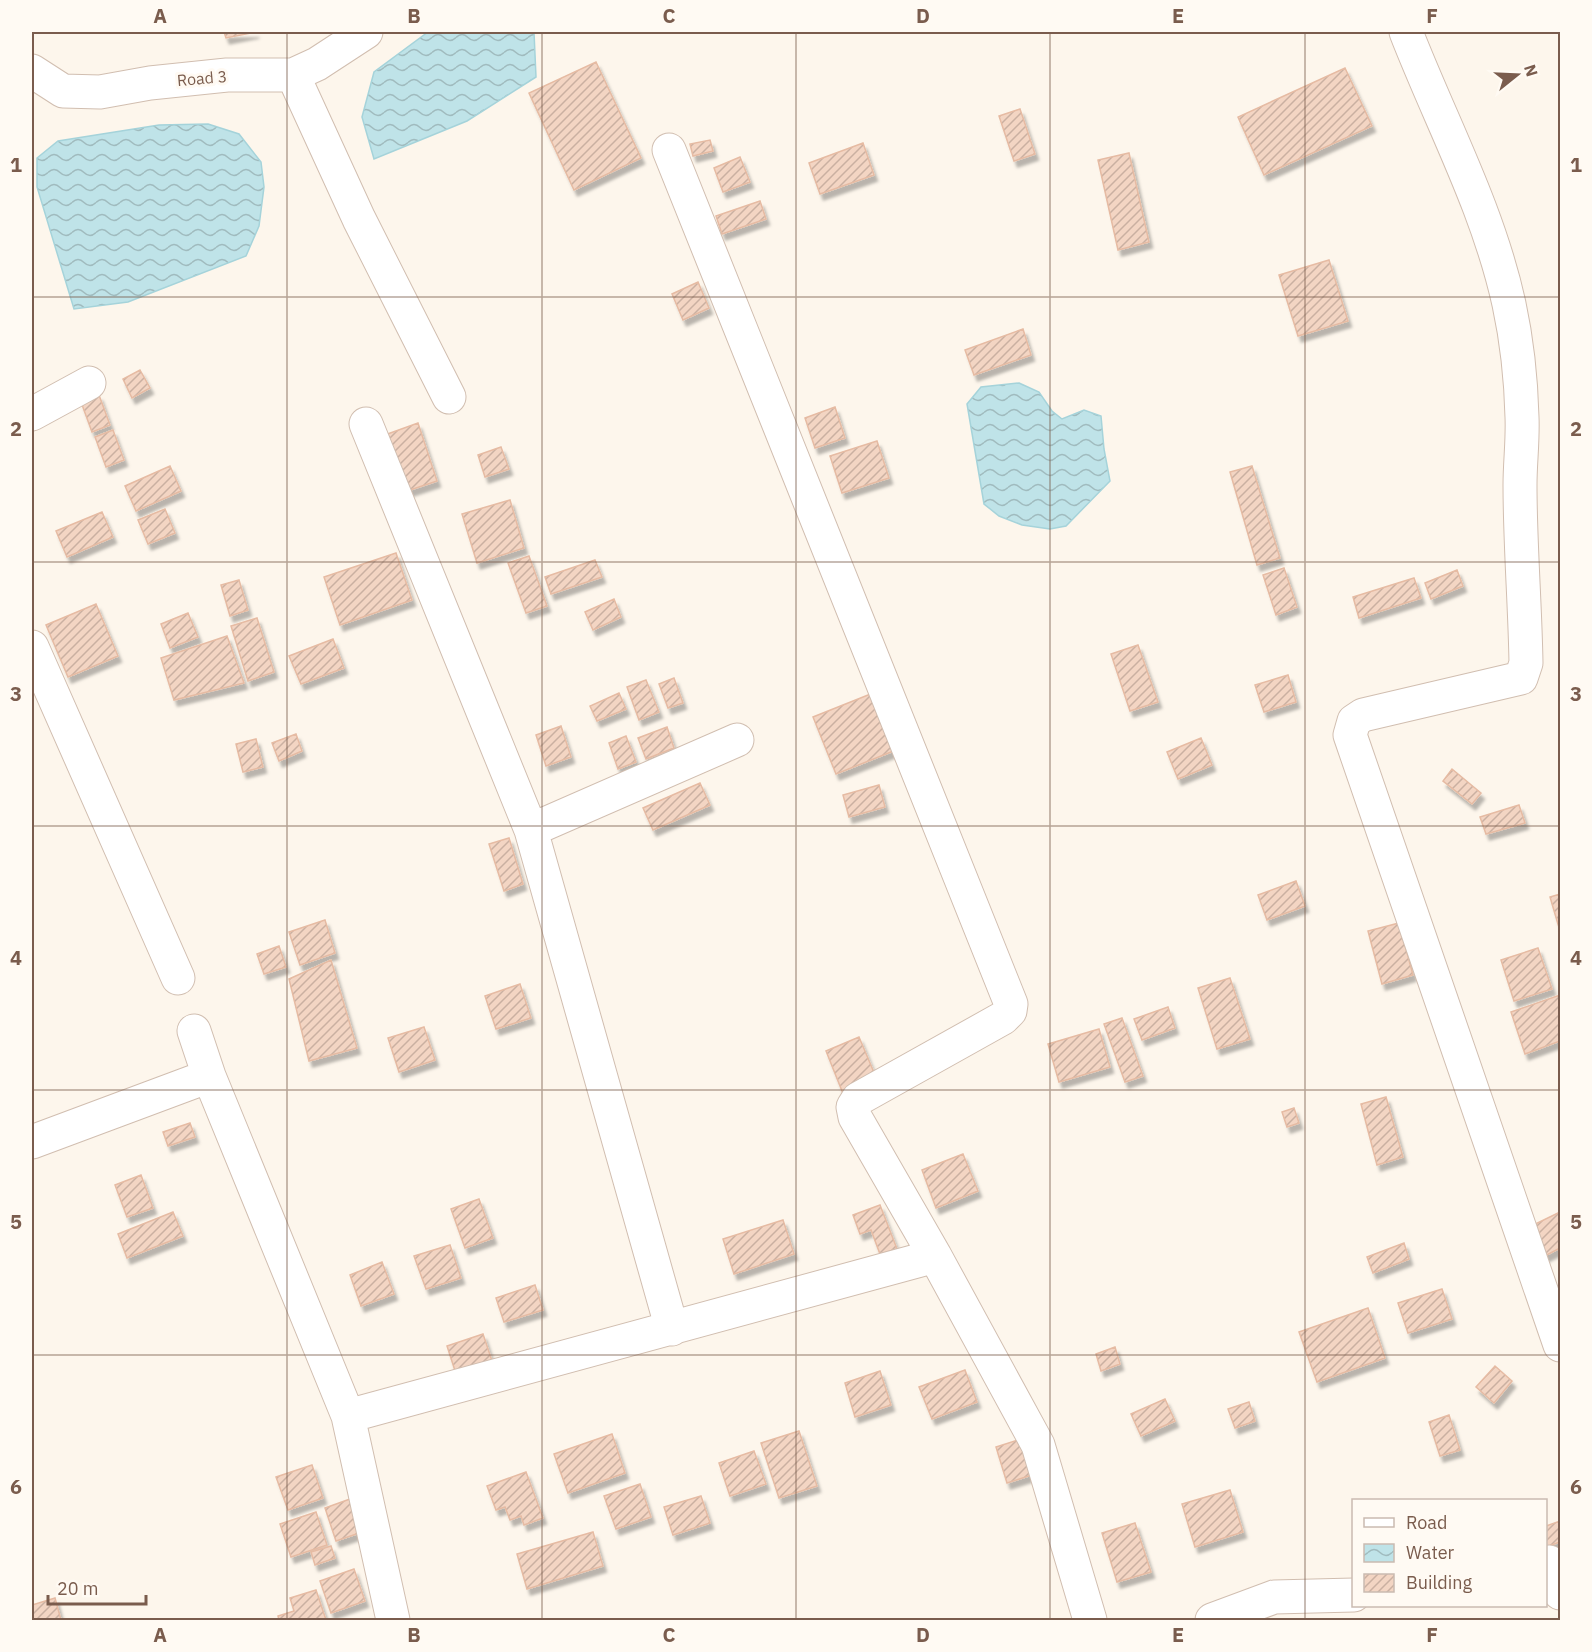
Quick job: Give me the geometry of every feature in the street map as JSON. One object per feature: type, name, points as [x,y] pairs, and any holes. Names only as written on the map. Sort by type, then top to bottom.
[{"type":"street","name":"Road 3","points":[[32,71],[63,91],[100,92],[150,83],[227,75],[293,75],[325,59],[366,32]]},
{"type":"street","points":[[1406,32],[1470,184],[1492,243],[1509,303],[1519,367],[1522,418],[1520,485],[1526,663],[1521,678],[1363,715],[1354,721],[1350,735],[1560,1345]]},
{"type":"street","points":[[293,75],[358,219],[449,397]]},
{"type":"street","points":[[669,150],[1011,1004],[1010,1011],[1003,1018],[858,1100],[853,1107],[855,1117],[935,1256],[1038,1445],[1090,1620]]},
{"type":"street","points":[[32,414],[89,383]]},
{"type":"street","points":[[366,424],[531,830],[672,1329]]},
{"type":"street","points":[[32,647],[178,978]]},
{"type":"street","points":[[531,830],[737,740]]},
{"type":"street","points":[[194,1031],[209,1076],[348,1416],[393,1620]]},
{"type":"street","points":[[32,1142],[209,1076]]},
{"type":"street","points":[[348,1416],[935,1256]]},
{"type":"street","points":[[1552,1561],[1560,1593]]},
{"type":"street","points":[[1212,1620],[1274,1597],[1352,1595]]},
{"type":"water","points":[[428,32],[534,32],[536,77],[467,121],[374,159],[362,117],[374,72]]},
{"type":"water","points":[[208,124],[239,134],[261,162],[264,187],[259,226],[246,256],[128,302],[74,309],[37,187],[37,158],[58,141],[159,125]]},
{"type":"water","points":[[1019,383],[1039,392],[1052,411],[1062,419],[1084,410],[1101,416],[1110,481],[1066,526],[1050,529],[1022,525],[999,516],[984,504],[967,404],[981,387]]},
{"type":"building","points":[[224,32],[256,32],[226,38]]},
{"type":"building","points":[[596,62],[641,158],[574,190],[529,93]]},
{"type":"building","points":[[1345,68],[1372,126],[1264,175],[1238,117]]},
{"type":"building","points":[[1020,109],[1035,154],[1014,161],[999,116]]},
{"type":"building","points":[[710,140],[713,151],[693,156],[690,144]]},
{"type":"building","points":[[863,143],[874,175],[820,194],[809,163]]},
{"type":"building","points":[[1129,153],[1149,242],[1118,250],[1098,160]]},
{"type":"building","points":[[740,157],[750,182],[723,192],[714,168]]},
{"type":"building","points":[[760,201],[766,219],[722,234],[716,216]]},
{"type":"building","points":[[1329,260],[1348,321],[1298,336],[1279,275]]},
{"type":"building","points":[[698,282],[709,308],[683,320],[672,294]]},
{"type":"building","points":[[1023,329],[1031,355],[974,375],[965,350]]},
{"type":"building","points":[[140,370],[150,388],[132,398],[123,379]]},
{"type":"building","points":[[99,395],[110,425],[92,432],[81,402]]},
{"type":"building","points":[[835,407],[845,438],[815,448],[805,418]]},
{"type":"building","points":[[418,423],[437,481],[401,493],[382,436]]},
{"type":"building","points":[[113,430],[124,460],[106,467],[95,437]]},
{"type":"building","points":[[877,441],[889,478],[842,493],[830,456]]},
{"type":"building","points":[[501,447],[509,469],[485,477],[478,455]]},
{"type":"building","points":[[170,466],[181,491],[136,511],[125,486]]},
{"type":"building","points":[[1252,466],[1280,558],[1257,565],[1230,472]]},
{"type":"building","points":[[510,500],[524,548],[477,563],[462,514]]},
{"type":"building","points":[[165,509],[175,533],[148,544],[138,520]]},
{"type":"building","points":[[102,512],[113,537],[67,557],[56,531]]},
{"type":"building","points":[[396,553],[412,600],[340,625],[324,577]]},
{"type":"building","points":[[529,556],[547,606],[526,613],[508,563]]},
{"type":"building","points":[[595,560],[602,577],[551,594],[545,577]]},
{"type":"building","points":[[1284,568],[1297,607],[1276,615],[1263,575]]},
{"type":"building","points":[[1457,570],[1463,586],[1431,599],[1425,583]]},
{"type":"building","points":[[1414,578],[1421,598],[1359,618],[1353,597]]},
{"type":"building","points":[[239,580],[248,610],[230,616],[221,585]]},
{"type":"building","points":[[614,599],[621,617],[593,630],[585,612]]},
{"type":"building","points":[[96,604],[118,656],[68,677],[46,625]]},
{"type":"building","points":[[188,613],[198,637],[170,648],[161,624]]},
{"type":"building","points":[[257,618],[274,672],[248,681],[231,626]]},
{"type":"building","points":[[227,636],[244,683],[174,700],[161,658]]},
{"type":"building","points":[[333,639],[344,668],[301,684],[289,656]]},
{"type":"building","points":[[1138,645],[1158,702],[1130,711],[1111,654]]},
{"type":"building","points":[[1288,675],[1296,702],[1264,712],[1255,685]]},
{"type":"building","points":[[674,678],[683,703],[668,708],[659,684]]},
{"type":"building","points":[[646,680],[659,712],[639,720],[627,687]]},
{"type":"building","points":[[619,693],[626,709],[597,721],[590,706]]},
{"type":"building","points":[[873,693],[896,750],[836,774],[813,717]]},
{"type":"building","points":[[561,726],[571,757],[546,766],[536,735]]},
{"type":"building","points":[[667,727],[674,748],[646,759],[638,738]]},
{"type":"building","points":[[296,734],[302,751],[279,761],[272,743]]},
{"type":"building","points":[[626,736],[636,762],[618,769],[609,743]]},
{"type":"building","points":[[1201,738],[1212,765],[1178,779],[1167,752]]},
{"type":"building","points":[[256,739],[263,767],[243,772],[236,744]]},
{"type":"building","points":[[1452,769],[1481,793],[1472,804],[1443,781]]},
{"type":"building","points":[[700,783],[710,805],[653,830],[643,808]]},
{"type":"building","points":[[879,785],[885,807],[849,817],[843,795]]},
{"type":"building","points":[[1519,805],[1525,823],[1486,834],[1480,817]]},
{"type":"building","points":[[509,838],[523,884],[504,891],[489,844]]},
{"type":"building","points":[[1296,881],[1305,906],[1267,920],[1258,895]]},
{"type":"building","points":[[1560,894],[1560,931],[1550,897]]},
{"type":"building","points":[[325,920],[335,953],[300,965],[289,932]]},
{"type":"building","points":[[1399,923],[1413,975],[1382,984],[1368,931]]},
{"type":"building","points":[[279,946],[286,967],[264,974],[257,954]]},
{"type":"building","points":[[1538,948],[1552,989],[1514,1001],[1501,960]]},
{"type":"building","points":[[331,960],[357,1048],[309,1061],[289,979]]},
{"type":"building","points":[[1230,978],[1250,1039],[1217,1049],[1198,988]]},
{"type":"building","points":[[520,984],[531,1018],[496,1029],[485,996]]},
{"type":"building","points":[[1560,995],[1560,1041],[1525,1054],[1511,1012]]},
{"type":"building","points":[[1168,1007],[1175,1028],[1142,1040],[1134,1019]]},
{"type":"building","points":[[1122,1018],[1143,1076],[1125,1082],[1104,1024]]},
{"type":"building","points":[[424,1027],[435,1060],[399,1072],[388,1038]]},
{"type":"building","points":[[1099,1029],[1110,1067],[1059,1082],[1048,1044]]},
{"type":"building","points":[[859,1037],[878,1082],[844,1096],[826,1051]]},
{"type":"building","points":[[1386,1097],[1403,1157],[1377,1165],[1361,1104]]},
{"type":"building","points":[[1294,1108],[1299,1123],[1287,1127],[1282,1112]]},
{"type":"building","points":[[190,1123],[195,1137],[168,1146],[163,1132]]},
{"type":"building","points":[[963,1154],[978,1191],[936,1208],[922,1170]]},
{"type":"building","points":[[141,1175],[153,1208],[127,1217],[115,1185]]},
{"type":"building","points":[[479,1199],[493,1238],[465,1248],[451,1209]]},
{"type":"building","points":[[880,1205],[897,1249],[880,1254],[871,1230],[860,1234],[853,1215]]},
{"type":"building","points":[[173,1212],[183,1236],[127,1258],[118,1234]]},
{"type":"building","points":[[1560,1212],[1560,1248],[1543,1257],[1529,1227]]},
{"type":"building","points":[[783,1220],[794,1254],[734,1274],[723,1239]]},
{"type":"building","points":[[1404,1243],[1409,1259],[1373,1273],[1367,1257]]},
{"type":"building","points":[[450,1245],[461,1278],[426,1289],[414,1256]]},
{"type":"building","points":[[382,1262],[394,1294],[361,1306],[350,1275]]},
{"type":"building","points":[[535,1285],[543,1310],[504,1322],[496,1298]]},
{"type":"building","points":[[1442,1289],[1452,1319],[1408,1333],[1398,1303]]},
{"type":"building","points":[[1368,1308],[1385,1358],[1317,1382],[1299,1332]]},
{"type":"building","points":[[483,1334],[494,1367],[458,1380],[447,1346]]},
{"type":"building","points":[[1115,1347],[1120,1364],[1101,1371],[1096,1354]]},
{"type":"building","points":[[1495,1366],[1512,1381],[1494,1403],[1476,1387]]},
{"type":"building","points":[[965,1370],[977,1402],[932,1419],[919,1387]]},
{"type":"building","points":[[880,1371],[891,1405],[855,1417],[845,1383]]},
{"type":"building","points":[[1165,1399],[1175,1421],[1141,1436],[1131,1414]]},
{"type":"building","points":[[1249,1402],[1255,1421],[1235,1428],[1228,1409]]},
{"type":"building","points":[[1449,1415],[1460,1450],[1440,1456],[1429,1422]]},
{"type":"building","points":[[799,1431],[817,1486],[779,1498],[761,1443]]},
{"type":"building","points":[[612,1434],[625,1473],[568,1493],[554,1454]]},
{"type":"building","points":[[1024,1438],[1035,1474],[1007,1483],[996,1447]]},
{"type":"building","points":[[754,1451],[766,1484],[730,1496],[719,1463]]},
{"type":"building","points":[[312,1465],[323,1498],[288,1510],[276,1477]]},
{"type":"building","points":[[526,1472],[543,1518],[524,1525],[521,1516],[510,1520],[505,1507],[496,1510],[487,1486]]},
{"type":"building","points":[[640,1484],[651,1517],[616,1529],[604,1496]]},
{"type":"building","points":[[1230,1490],[1243,1532],[1195,1547],[1182,1504]]},
{"type":"building","points":[[361,1495],[371,1529],[336,1541],[325,1508]]},
{"type":"building","points":[[701,1496],[710,1523],[673,1535],[664,1507]]},
{"type":"building","points":[[316,1512],[327,1545],[291,1557],[280,1524]]},
{"type":"building","points":[[1560,1521],[1560,1542],[1547,1547],[1547,1526]]},
{"type":"building","points":[[1135,1523],[1151,1572],[1117,1582],[1102,1533]]},
{"type":"building","points":[[593,1532],[603,1566],[527,1589],[517,1554]]},
{"type":"building","points":[[331,1546],[335,1558],[315,1565],[311,1552]]},
{"type":"building","points":[[354,1569],[365,1601],[331,1613],[320,1581]]},
{"type":"building","points":[[316,1590],[326,1620],[279,1620],[278,1616],[294,1611],[290,1598]]},
{"type":"building","points":[[55,1598],[61,1620],[33,1620],[32,1605]]}]
